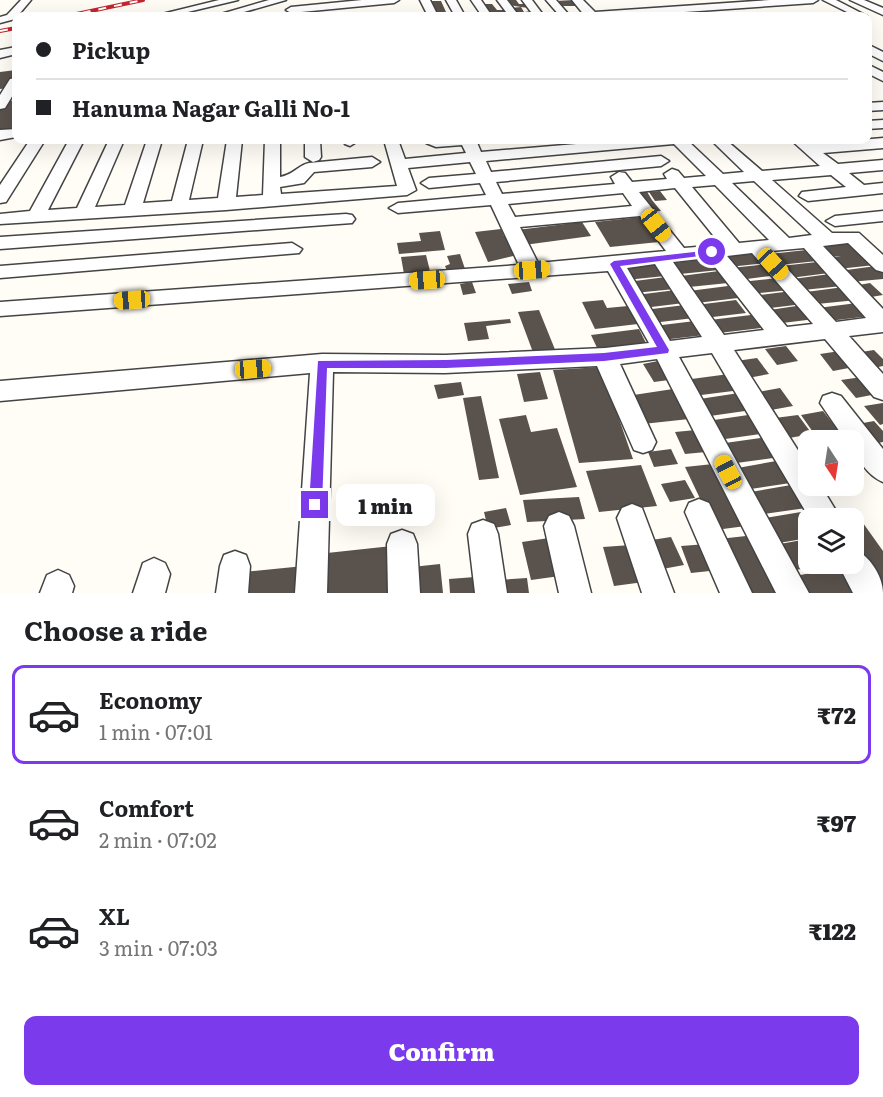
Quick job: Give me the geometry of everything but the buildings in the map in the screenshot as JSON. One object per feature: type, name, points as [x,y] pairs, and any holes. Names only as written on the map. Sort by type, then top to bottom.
[{"type":"street","points":[[15,12],[26,0]]},
{"type":"street","points":[[178,12],[233,0]]},
{"type":"street","points":[[234,12],[281,0]]},
{"type":"street","points":[[259,12],[291,7],[394,0]]},
{"type":"street","points":[[551,0],[562,12]]},
{"type":"street","points":[[577,0],[588,12]]},
{"type":"street","points":[[602,0],[615,12]]},
{"type":"street","points":[[627,0],[641,12]]},
{"type":"street","points":[[653,0],[668,12],[739,7],[757,2],[779,1],[804,3],[824,11]]},
{"type":"street","points":[[676,0],[689,9]]},
{"type":"street","points":[[704,0],[716,8]]},
{"type":"street","points":[[729,0],[739,7]]},
{"type":"street","points":[[828,0],[854,12]]},
{"type":"street","points":[[855,0],[883,12]]},
{"type":"street","points":[[757,2],[774,12]]},
{"type":"street","points":[[353,4],[353,12]]},
{"type":"street","points":[[0,198],[34,144]]},
{"type":"street","points":[[36,217],[74,144]]},
{"type":"street","points":[[82,214],[114,144]]},
{"type":"street","points":[[132,210],[153,144]]},
{"type":"street","points":[[179,207],[194,144]]},
{"type":"street","points":[[226,205],[234,144]]},
{"type":"street","points":[[272,144],[272,192]]},
{"type":"street","points":[[312,144],[313,157]]},
{"type":"street","points":[[272,192],[407,190],[392,144]]},
{"type":"street","points":[[470,144],[532,270]]},
{"type":"street","points":[[399,164],[584,144]]},
{"type":"street","points":[[593,144],[644,210],[718,344],[818,508]]},
{"type":"street","points":[[646,144],[735,250]]},
{"type":"street","points":[[683,144],[784,244]]},
{"type":"street","points":[[0,391],[322,363],[446,364],[604,357],[834,332],[883,324],[823,234],[723,144]]},
{"type":"street","points":[[804,144],[861,190]]},
{"type":"street","points":[[429,183],[661,161]]},
{"type":"street","points":[[0,219],[226,205],[272,192],[298,179],[309,168],[372,162]]},
{"type":"street","points":[[398,208],[883,165]]},
{"type":"street","points":[[808,196],[883,188]]},
{"type":"street","points":[[509,224],[644,210]]},
{"type":"street","points":[[0,263],[8,242],[346,219]]},
{"type":"street","points":[[0,309],[450,278],[614,264],[784,244],[880,219]]},
{"type":"street","points":[[823,234],[852,237],[883,266]]},
{"type":"street","points":[[757,247],[883,390]]},
{"type":"street","points":[[0,272],[292,249]]},
{"type":"street","points":[[712,252],[782,337]]},
{"type":"street","points":[[614,264],[664,350],[793,593]]},
{"type":"street","points":[[604,357],[644,442]]},
{"type":"street","points":[[311,593],[322,363]]},
{"type":"street","points":[[832,403],[883,470]]},
{"type":"street","points":[[699,512],[736,593]]},
{"type":"street","points":[[632,518],[658,593]]},
{"type":"street","points":[[559,526],[575,593]]},
{"type":"street","points":[[483,534],[491,593]]},
{"type":"street","points":[[402,544],[404,593]]},
{"type":"street","points":[[859,574],[871,593]]},
{"type":"railway","points":[[86,12],[143,0]]},
{"type":"railway","points":[[0,31],[12,29]]},
{"type":"route","points":[[315,505],[322,363],[446,364],[604,357],[664,350],[614,264],[712,252]]}]
